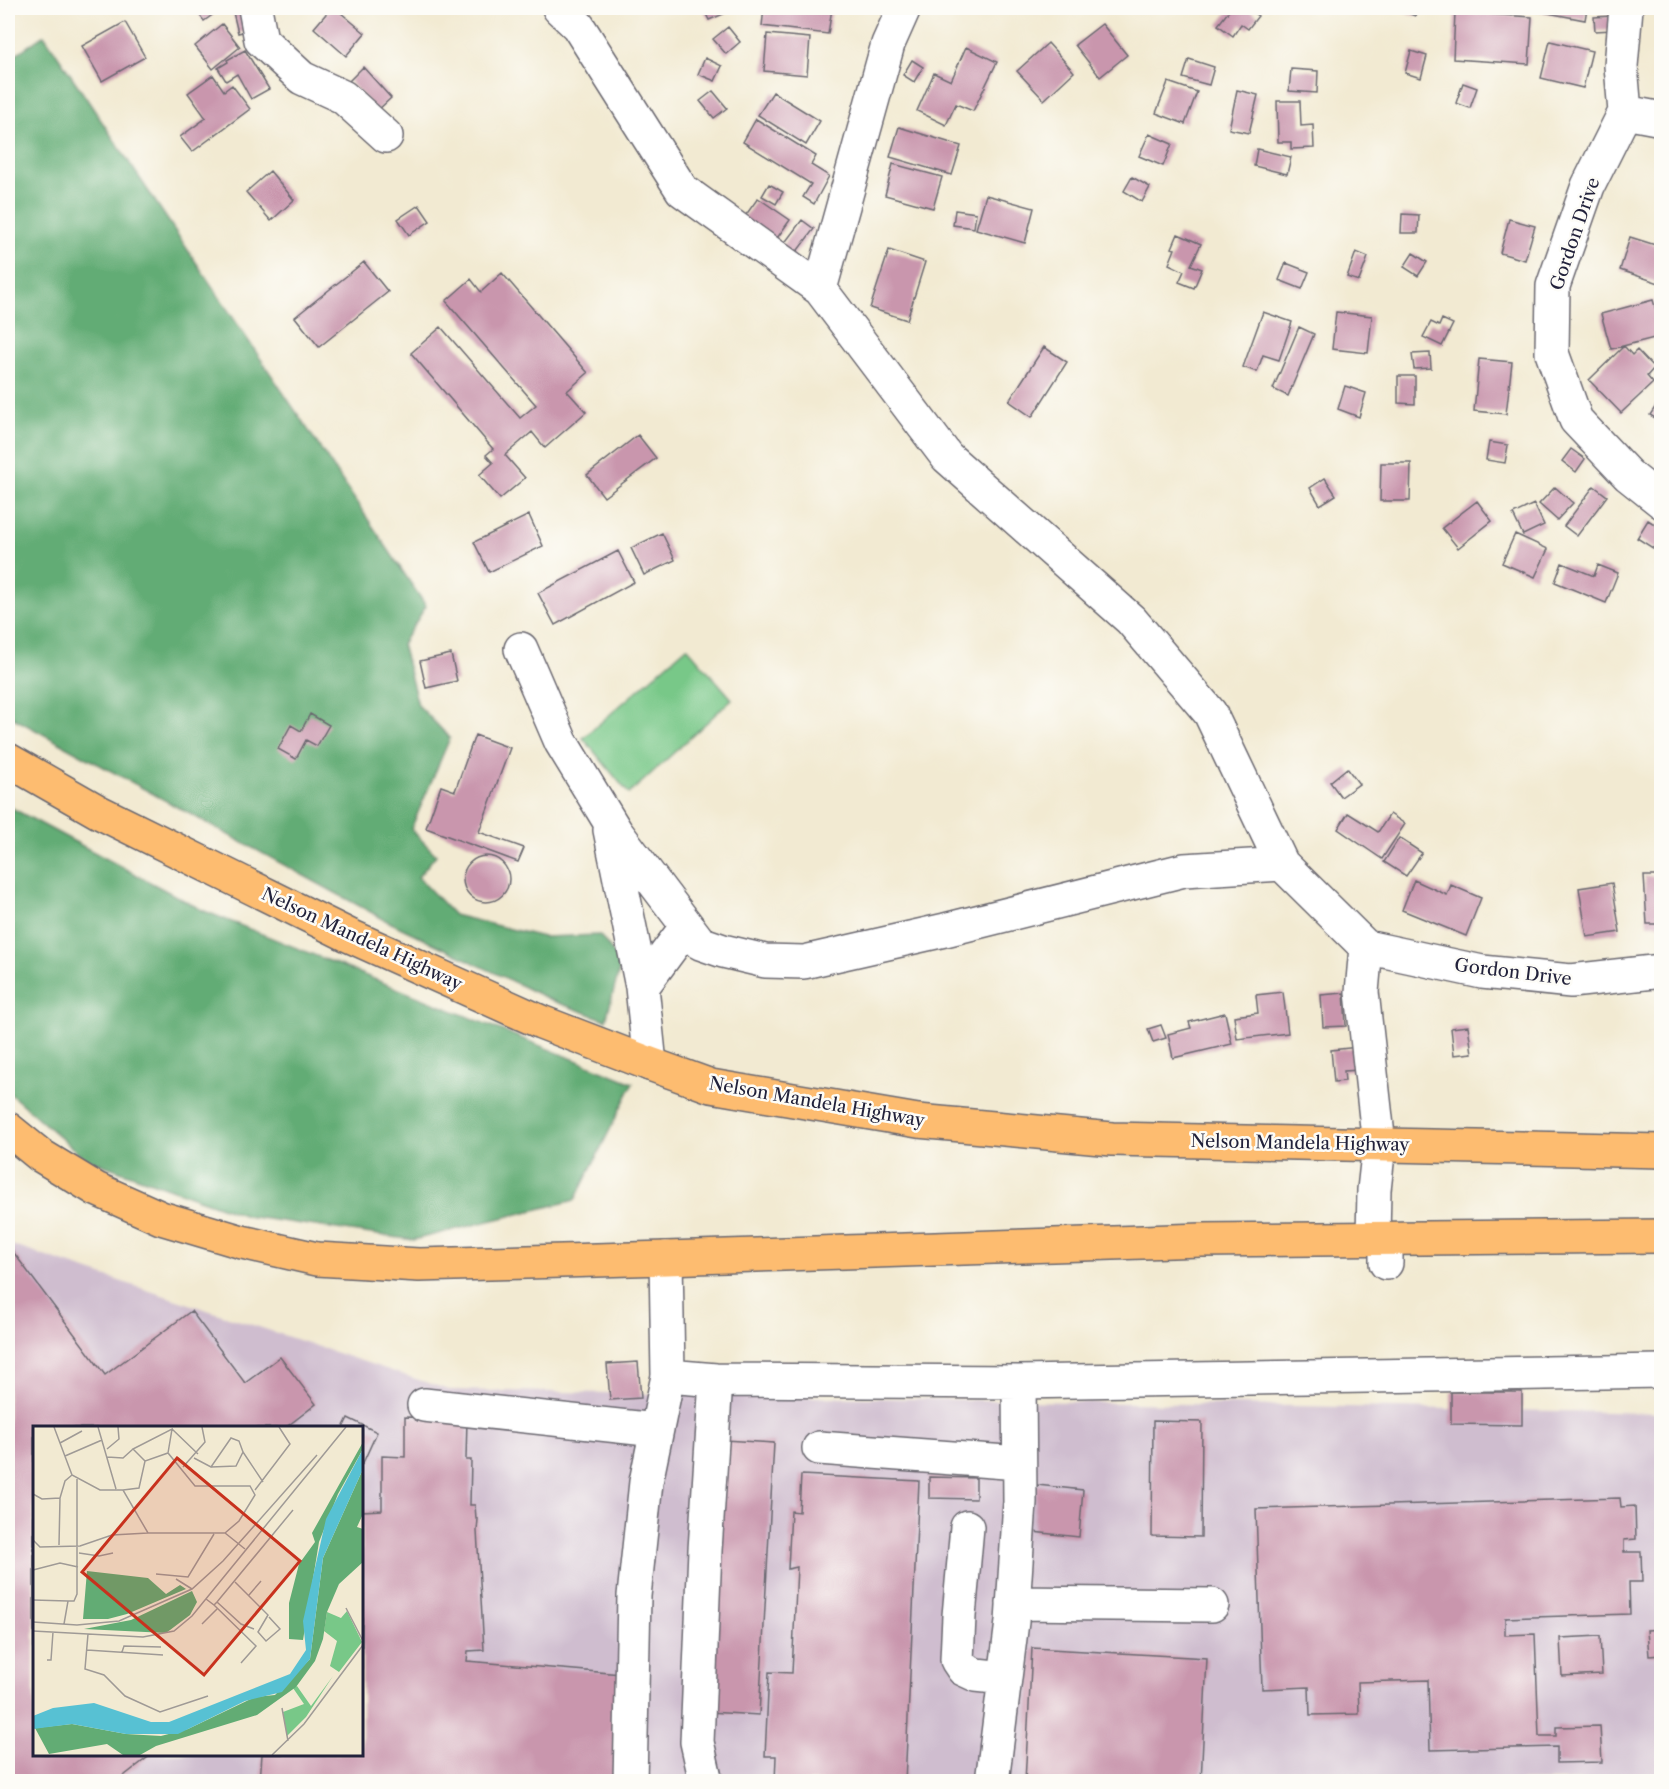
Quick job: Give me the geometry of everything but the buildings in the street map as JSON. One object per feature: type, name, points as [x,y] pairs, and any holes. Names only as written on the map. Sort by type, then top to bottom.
[{"type":"highway","name":"Nelson Mandela Highway","points":[[8,760],[99,812],[348,935],[541,1022],[711,1086],[918,1121],[1112,1139],[1366,1150],[1662,1151]]},
{"type":"highway","points":[[8,1129],[40,1155],[96,1189],[161,1218],[242,1242],[317,1259],[419,1264],[1202,1240],[1382,1246],[1662,1236]]},
{"type":"street","points":[[255,8],[261,40],[302,78],[343,97],[386,136]]},
{"type":"street","points":[[559,8],[578,26],[682,190],[820,289],[948,457],[1131,620],[1210,713],[1282,864],[1366,947],[1362,992],[1366,1150],[1373,1207],[1382,1246]]},
{"type":"street","points":[[820,289],[888,44],[904,8]]},
{"type":"street","points":[[1626,8],[1621,66],[1625,112],[1662,119]]},
{"type":"street","name":"Gordon Drive","points":[[1625,112],[1588,186],[1553,286],[1552,353],[1576,420],[1628,475],[1662,502]]},
{"type":"street","points":[[521,649],[561,742],[609,820],[700,943],[723,951],[765,961],[804,962],[945,930],[1184,870],[1282,864]]},
{"type":"street","points":[[609,820],[642,987],[650,1064]]},
{"type":"street","points":[[642,987],[687,926]]},
{"type":"street","name":"Gordon Drive","points":[[1366,947],[1482,972],[1572,981],[1662,971]]},
{"type":"street","points":[[630,1782],[634,1596],[646,1482],[668,1376],[666,1258]]},
{"type":"street","points":[[668,1376],[716,1380],[1018,1382],[1662,1371]]},
{"type":"street","points":[[706,1782],[697,1742],[705,1550],[716,1380]]},
{"type":"street","points":[[992,1782],[1013,1603],[1020,1502],[1018,1382]]},
{"type":"street","points":[[424,1405],[657,1430]]},
{"type":"street","points":[[819,1448],[1019,1463]]},
{"type":"street","points":[[967,1527],[957,1660],[963,1669],[976,1676],[1005,1678]]},
{"type":"street","points":[[1013,1603],[1212,1605]]},
{"type":"shaded area","points":[[8,1244],[449,1390],[1661,1413],[1661,1781],[8,1782]]},
{"type":"green space","points":[[44,35],[426,606],[402,644],[418,705],[450,738],[411,829],[436,855],[418,877],[454,915],[543,937],[600,935],[621,963],[606,1020],[553,1001],[387,921],[8,715],[8,60]]},
{"type":"green space","points":[[687,647],[732,699],[629,794],[583,738]]},
{"type":"green space","points":[[8,806],[202,910],[633,1083],[575,1200],[413,1240],[246,1216],[84,1158],[8,1092]]}]
